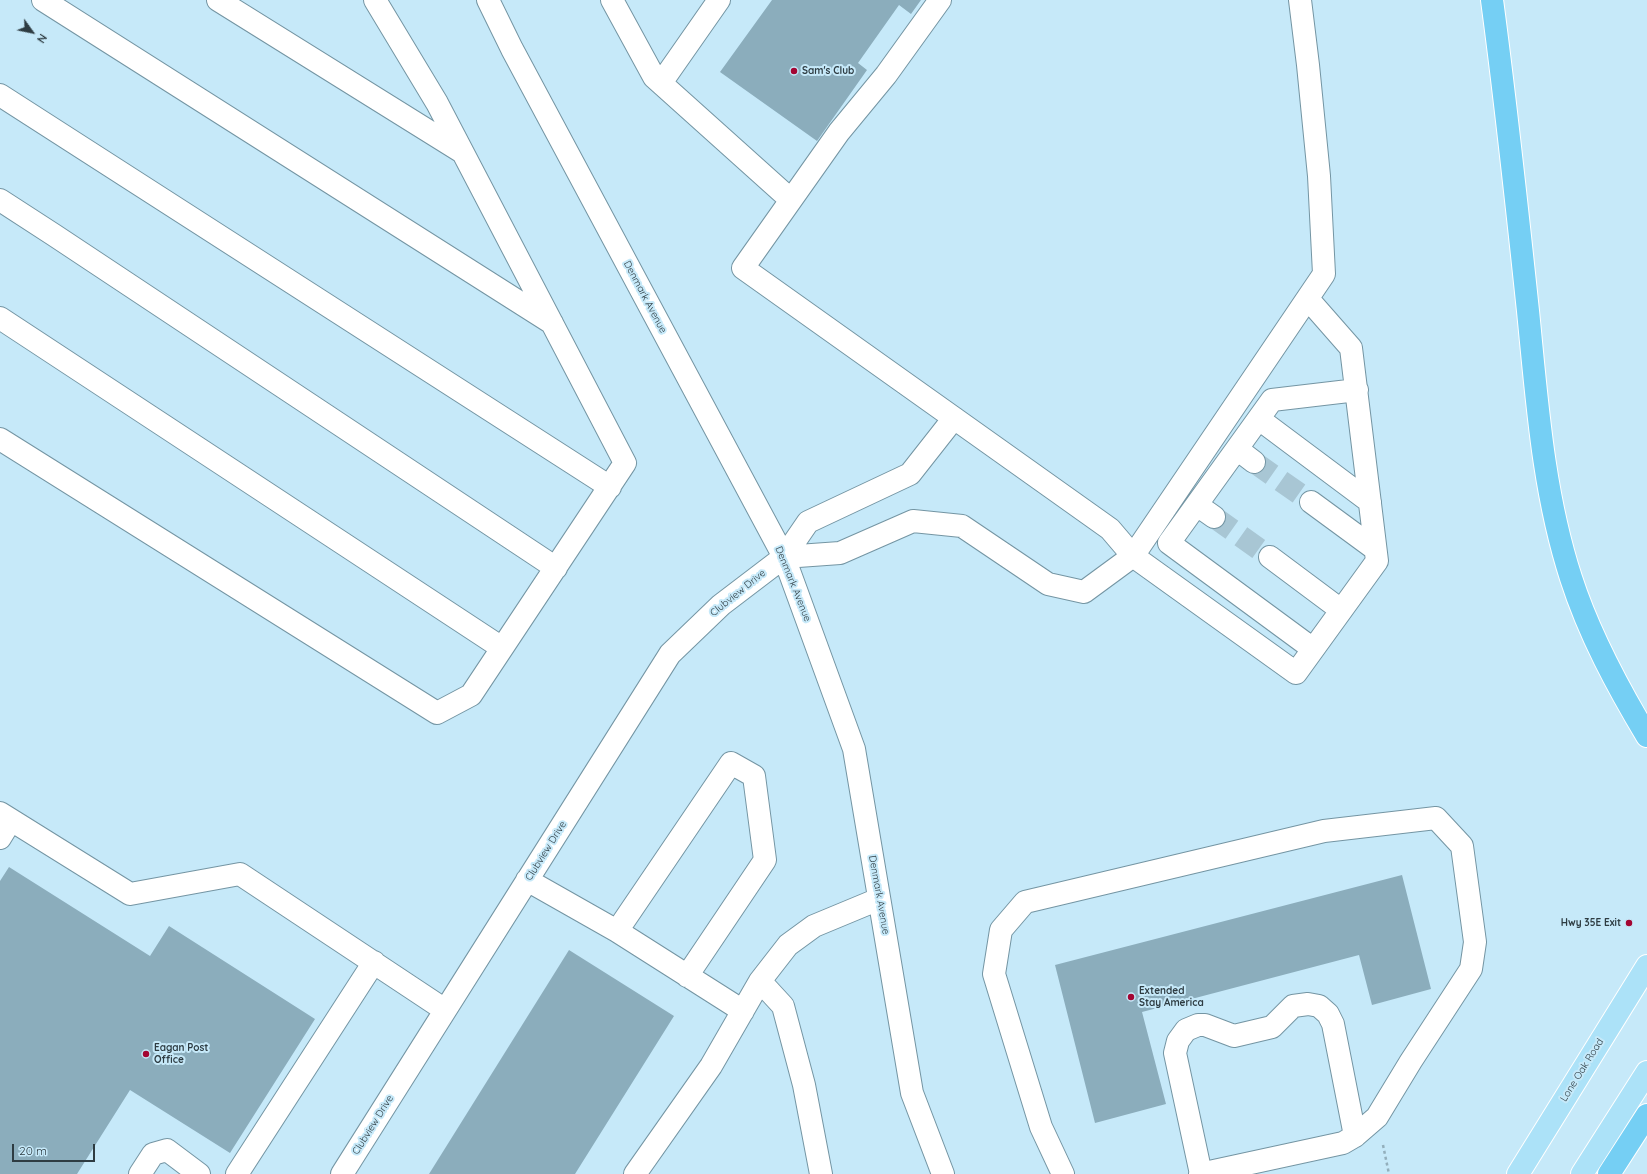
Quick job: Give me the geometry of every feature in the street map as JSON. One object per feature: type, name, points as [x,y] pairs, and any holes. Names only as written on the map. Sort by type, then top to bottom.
[{"type":"highway","points":[[1492,0],[1509,134],[1541,448],[1553,515],[1571,579],[1593,636],[1622,695],[1647,736]]},
{"type":"highway","points":[[1609,1174],[1647,1115]]},
{"type":"main road","name":"Lone Oak Road","points":[[1518,1174],[1647,966]]},
{"type":"main road","points":[[1582,1174],[1647,1072]]},
{"type":"street","points":[[43,0],[553,323]]},
{"type":"street","points":[[218,0],[463,153]]},
{"type":"street","points":[[0,439],[437,713],[471,695],[625,463],[437,103],[376,0]]},
{"type":"street","name":"Denmark Avenue","points":[[488,0],[516,56],[784,557],[854,749],[912,1093],[943,1174]]},
{"type":"street","points":[[612,0],[654,77],[791,200]]},
{"type":"street","points":[[661,83],[720,0]]},
{"type":"street","points":[[940,0],[886,76],[839,132],[743,268],[1110,529],[1133,556],[1296,673],[1377,561],[1351,348],[1308,299]]},
{"type":"street","points":[[784,557],[840,553],[913,521],[962,526],[1048,584],[1084,592],[1133,556],[1324,274],[1318,168],[1300,0]]},
{"type":"street","points":[[0,95],[610,487]]},
{"type":"street","points":[[0,200],[556,568]]},
{"type":"street","points":[[0,318],[502,648]]},
{"type":"street","points":[[1313,648],[1169,543],[1272,400],[1357,390]]},
{"type":"street","points":[[784,557],[808,522],[910,474],[954,418]]},
{"type":"street","points":[[1259,419],[1370,502]]},
{"type":"street","points":[[1237,449],[1254,462]]},
{"type":"street","points":[[1311,502],[1376,549]]},
{"type":"street","points":[[1197,505],[1214,517]]},
{"type":"street","name":"Clubview Drive","points":[[342,1174],[670,654],[721,605],[784,557]]},
{"type":"street","points":[[1270,557],[1341,610]]},
{"type":"street","points":[[617,932],[731,763],[754,776],[765,860],[687,976]]},
{"type":"street","points":[[1063,1174],[1041,1127],[994,974],[1001,930],[1025,902],[1324,831],[1436,818],[1462,846],[1475,942],[1471,969],[1411,1061],[1377,1117],[1355,1136],[1343,1142],[1200,1174],[1175,1053],[1178,1041],[1186,1030],[1198,1024],[1205,1025],[1234,1036],[1272,1027],[1293,1006],[1308,1004],[1319,1006],[1328,1014],[1333,1024],[1355,1136]]},
{"type":"street","points":[[4,824],[130,894],[240,874],[445,1010]]},
{"type":"street","points":[[528,880],[617,932],[742,1011]]},
{"type":"street","points":[[635,1174],[711,1066],[760,981],[788,945],[814,926],[879,899]]},
{"type":"street","points":[[237,1174],[374,962]]},
{"type":"street","points":[[760,981],[783,1006],[804,1085],[821,1174]]},
{"type":"street","points":[[140,1174],[153,1154],[167,1150],[199,1174]]},
{"type":"building","name":"Sam's Club","points":[[772,0],[921,0],[911,14],[899,5],[858,63],[867,70],[817,141],[720,72]]},
{"type":"building","name":"Eagan Post Office","points":[[9,867],[150,956],[169,926],[315,1019],[230,1153],[130,1090],[77,1174],[0,1174],[0,881]]},
{"type":"building","name":"Extended Stay America","points":[[1402,875],[1431,989],[1372,1005],[1359,955],[1142,1012],[1166,1104],[1095,1123],[1055,965]]},
{"type":"building","points":[[569,950],[674,1016],[575,1174],[429,1174]]},
{"type":"tunnel","points":[[1254,462],[1311,502]]},
{"type":"tunnel","points":[[1214,517],[1270,557]]},
{"type":"place","name":"Sam's Club","points":[[794,71]]},
{"type":"place","name":"Hwy 35E Exit","points":[[1629,923]]},
{"type":"place","name":"Extended Stay America","points":[[1131,997]]},
{"type":"place","name":"Eagan Post Office","points":[[146,1054]]}]
